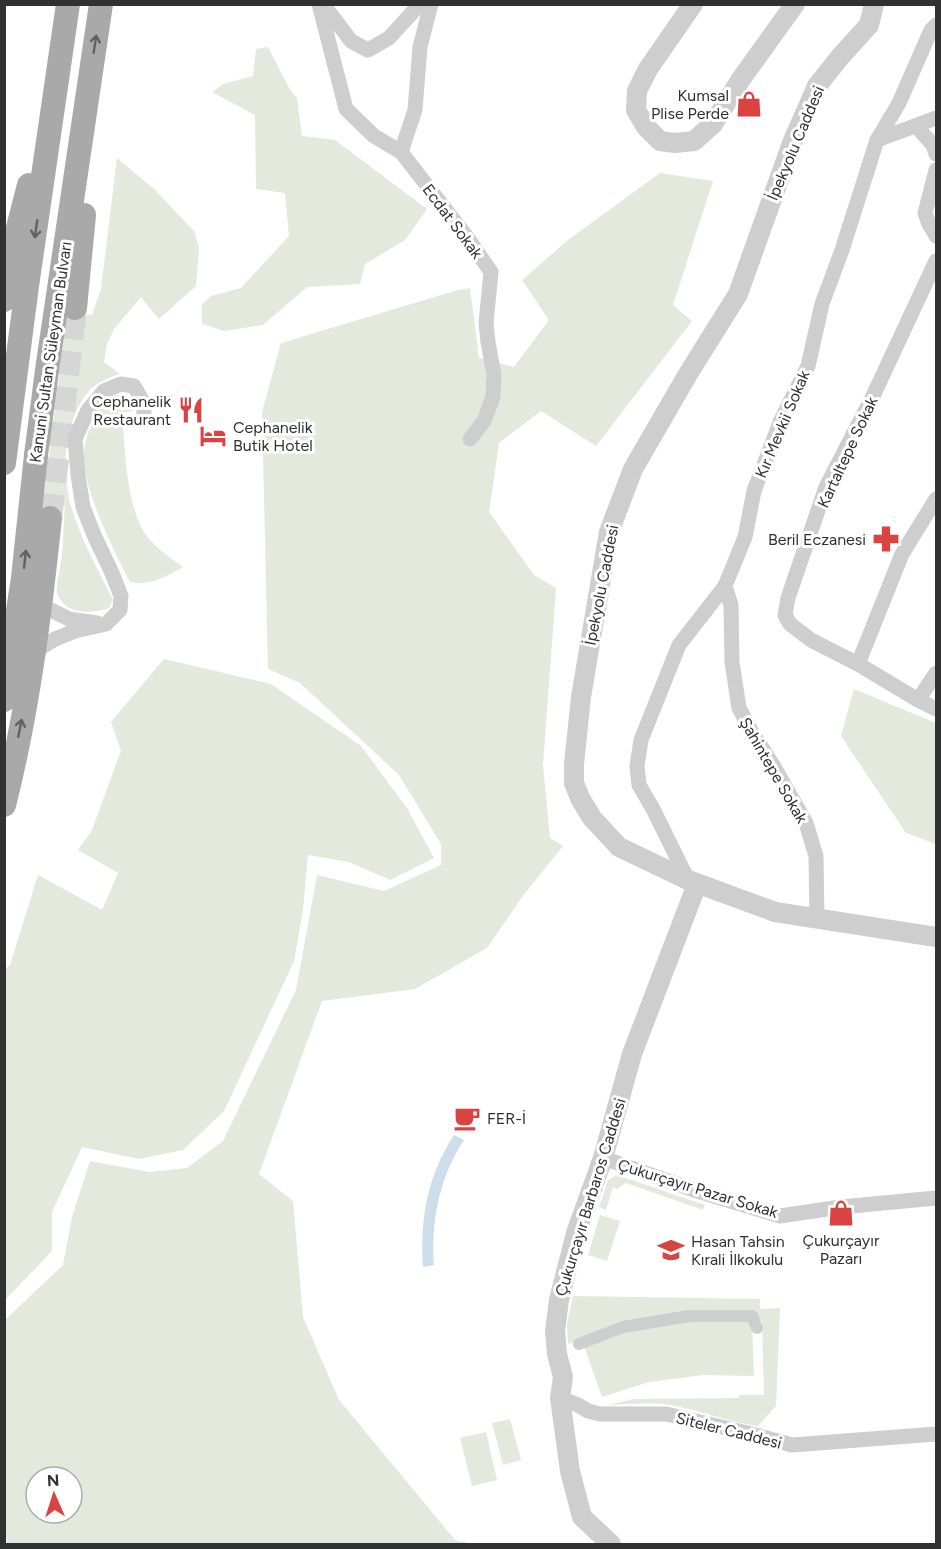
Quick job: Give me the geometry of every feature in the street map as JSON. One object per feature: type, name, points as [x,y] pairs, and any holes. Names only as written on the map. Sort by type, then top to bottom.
[{"type":"main road","name":"Kanuni Sultan Süleyman Bulvarı","points":[[4,464],[68,4]]},
{"type":"main road","name":"Kanuni Sultan Süleyman Bulvarı","points":[[4,700],[23,578],[48,363],[101,4]]},
{"type":"main road","points":[[75,308],[87,185],[90,73]]},
{"type":"main road","points":[[4,300],[13,247],[56,87]]},
{"type":"main road","points":[[7,795],[41,605],[51,518]]},
{"type":"street","points":[[321,4],[351,41],[368,50],[389,38],[420,4]]},
{"type":"street","points":[[321,4],[346,109],[374,136],[401,152],[415,110],[420,47],[431,4]]},
{"type":"street","points":[[693,4],[648,69],[637,91],[636,110],[646,127],[660,141],[675,143],[694,141],[713,124],[741,79],[795,4]]},
{"type":"street","name":"İpekyolu Caddesi","points":[[874,4],[869,25],[816,86],[792,143],[738,294],[633,469],[609,532],[581,697],[574,783],[592,818],[619,847],[693,882],[775,912],[936,937]]},
{"type":"street","name":"Kır Mevkii Sokak","points":[[693,882],[639,785],[637,766],[641,740],[679,645],[725,586],[745,537],[754,491],[780,420],[807,366],[822,304],[877,140],[899,102],[931,30],[936,25]]},
{"type":"street","points":[[877,140],[936,118]]},
{"type":"street","points":[[916,126],[933,145],[936,154]]},
{"type":"street","name":"Ecdat Sokak","points":[[401,152],[468,237],[491,272],[486,323],[494,375],[494,397],[484,421],[470,439]]},
{"type":"street","points":[[936,170],[925,213],[936,236]]},
{"type":"street","name":"Kartaltepe Sokak","points":[[936,261],[873,396],[826,487],[788,598],[785,615],[790,624],[811,640],[936,709]]},
{"type":"street","points":[[4,667],[16,667],[54,639],[75,631],[106,624],[120,610],[121,596],[83,507],[75,439],[88,410],[104,391],[121,384],[134,386],[143,402],[144,413]]},
{"type":"street","points":[[858,664],[902,554],[936,499]]},
{"type":"street","name":"Şahintepe Sokak","points":[[725,586],[731,605],[732,662],[739,708],[806,823],[816,856],[817,918]]},
{"type":"street","points":[[4,596],[32,601],[69,619],[106,624]]},
{"type":"street","points":[[918,700],[936,673]]},
{"type":"street","name":"Çukurçayır Barbaros Caddesi","points":[[611,1545],[582,1517],[570,1471],[560,1398],[563,1377],[557,1354],[555,1331],[559,1300],[576,1233],[603,1158],[632,1054],[693,882]]},
{"type":"street","name":"Çukurçayır Pazar Sokak","points":[[603,1158],[694,1190],[780,1216],[841,1207],[936,1198]]},
{"type":"street","points":[[579,1344],[623,1327],[689,1316],[752,1316],[757,1328]]},
{"type":"street","name":"Siteler Caddesi","points":[[560,1398],[600,1414],[666,1414],[792,1445],[936,1434]]},
{"type":"shaded area","points":[[268,47],[289,88],[297,98],[302,136],[335,140],[427,209],[405,240],[365,264],[360,284],[307,287],[263,325],[224,331],[202,324],[202,304],[211,296],[241,288],[289,236],[285,193],[256,189],[255,115],[212,92],[223,84],[253,76],[256,49]]},
{"type":"shaded area","points":[[117,158],[155,190],[194,231],[199,248],[196,286],[159,319],[141,297],[114,329],[107,344],[104,362],[120,374],[103,381],[88,392],[80,404],[69,432],[66,478],[71,507],[90,554],[113,600],[109,608],[88,612],[68,607],[57,594],[63,548],[65,506],[43,503],[67,312],[92,315],[101,289]]},
{"type":"shaded area","points":[[660,173],[713,181],[673,305],[692,321],[596,446],[541,411],[499,443],[489,512],[534,575],[556,588],[543,765],[550,838],[563,846],[522,897],[487,948],[415,989],[322,1001],[259,1174],[293,1201],[303,1317],[339,1400],[455,1540],[473,1544],[7,1544],[4,1511],[4,1321],[63,1265],[72,1217],[90,1161],[150,1172],[187,1168],[223,1141],[296,990],[317,875],[384,891],[441,865],[441,844],[399,775],[300,683],[268,669],[262,412],[281,343],[470,288],[479,358],[514,367],[549,320],[522,280],[568,240]]},
{"type":"shaded area","points":[[115,395],[125,395],[133,411],[122,413],[128,479],[136,514],[150,540],[183,567],[151,582],[130,582],[100,517],[87,481],[84,464],[86,439],[101,407]]},
{"type":"shaded area","points":[[164,659],[271,684],[361,746],[407,808],[434,858],[390,880],[349,862],[308,855],[303,910],[294,961],[224,1111],[183,1150],[139,1159],[82,1147],[52,1212],[52,1251],[5,1300],[5,969],[10,965],[38,875],[102,910],[118,873],[78,850],[92,830],[121,751],[111,722]]},
{"type":"shaded area","points":[[854,689],[936,723],[936,844],[906,833],[841,736]]},
{"type":"shaded area","points":[[617,1175],[705,1205],[703,1210],[626,1183],[617,1189],[613,1187],[606,1210],[599,1207],[608,1180]]},
{"type":"shaded area","points":[[600,1215],[620,1221],[607,1261],[588,1255]]},
{"type":"shaded area","points":[[573,1296],[760,1299],[760,1309],[780,1308],[776,1406],[758,1426],[670,1405],[647,1403],[608,1405],[634,1399],[738,1398],[740,1395],[764,1395],[762,1321],[752,1321],[754,1376],[703,1375],[649,1382],[602,1397],[582,1340],[568,1344],[567,1324]]},
{"type":"shaded area","points":[[510,1419],[521,1460],[503,1465],[492,1423]]},
{"type":"shaded area","points":[[486,1432],[497,1480],[472,1486],[460,1438]]},
{"type":"water","points":[[454,1135],[464,1140],[448,1169],[438,1200],[434,1232],[434,1265],[423,1267],[422,1249],[427,1198],[437,1166]]},
{"type":"tunnel","points":[[50,518],[75,308]]},
{"type":"place","name":"Kumsal Plise Perde","points":[[749,104]]},
{"type":"place","name":"Cephanelik Restaurant","points":[[191,410]]},
{"type":"place","name":"Cephanelik Butik Hotel","points":[[213,436]]},
{"type":"place","name":"Beril Eczanesi","points":[[886,539]]},
{"type":"place","name":"FER-İ","points":[[467,1118]]},
{"type":"place","name":"Çukurçayır Pazarı","points":[[841,1213]]},
{"type":"place","name":"Hasan Tahsin Kırali İlkokulu","points":[[671,1250]]}]
